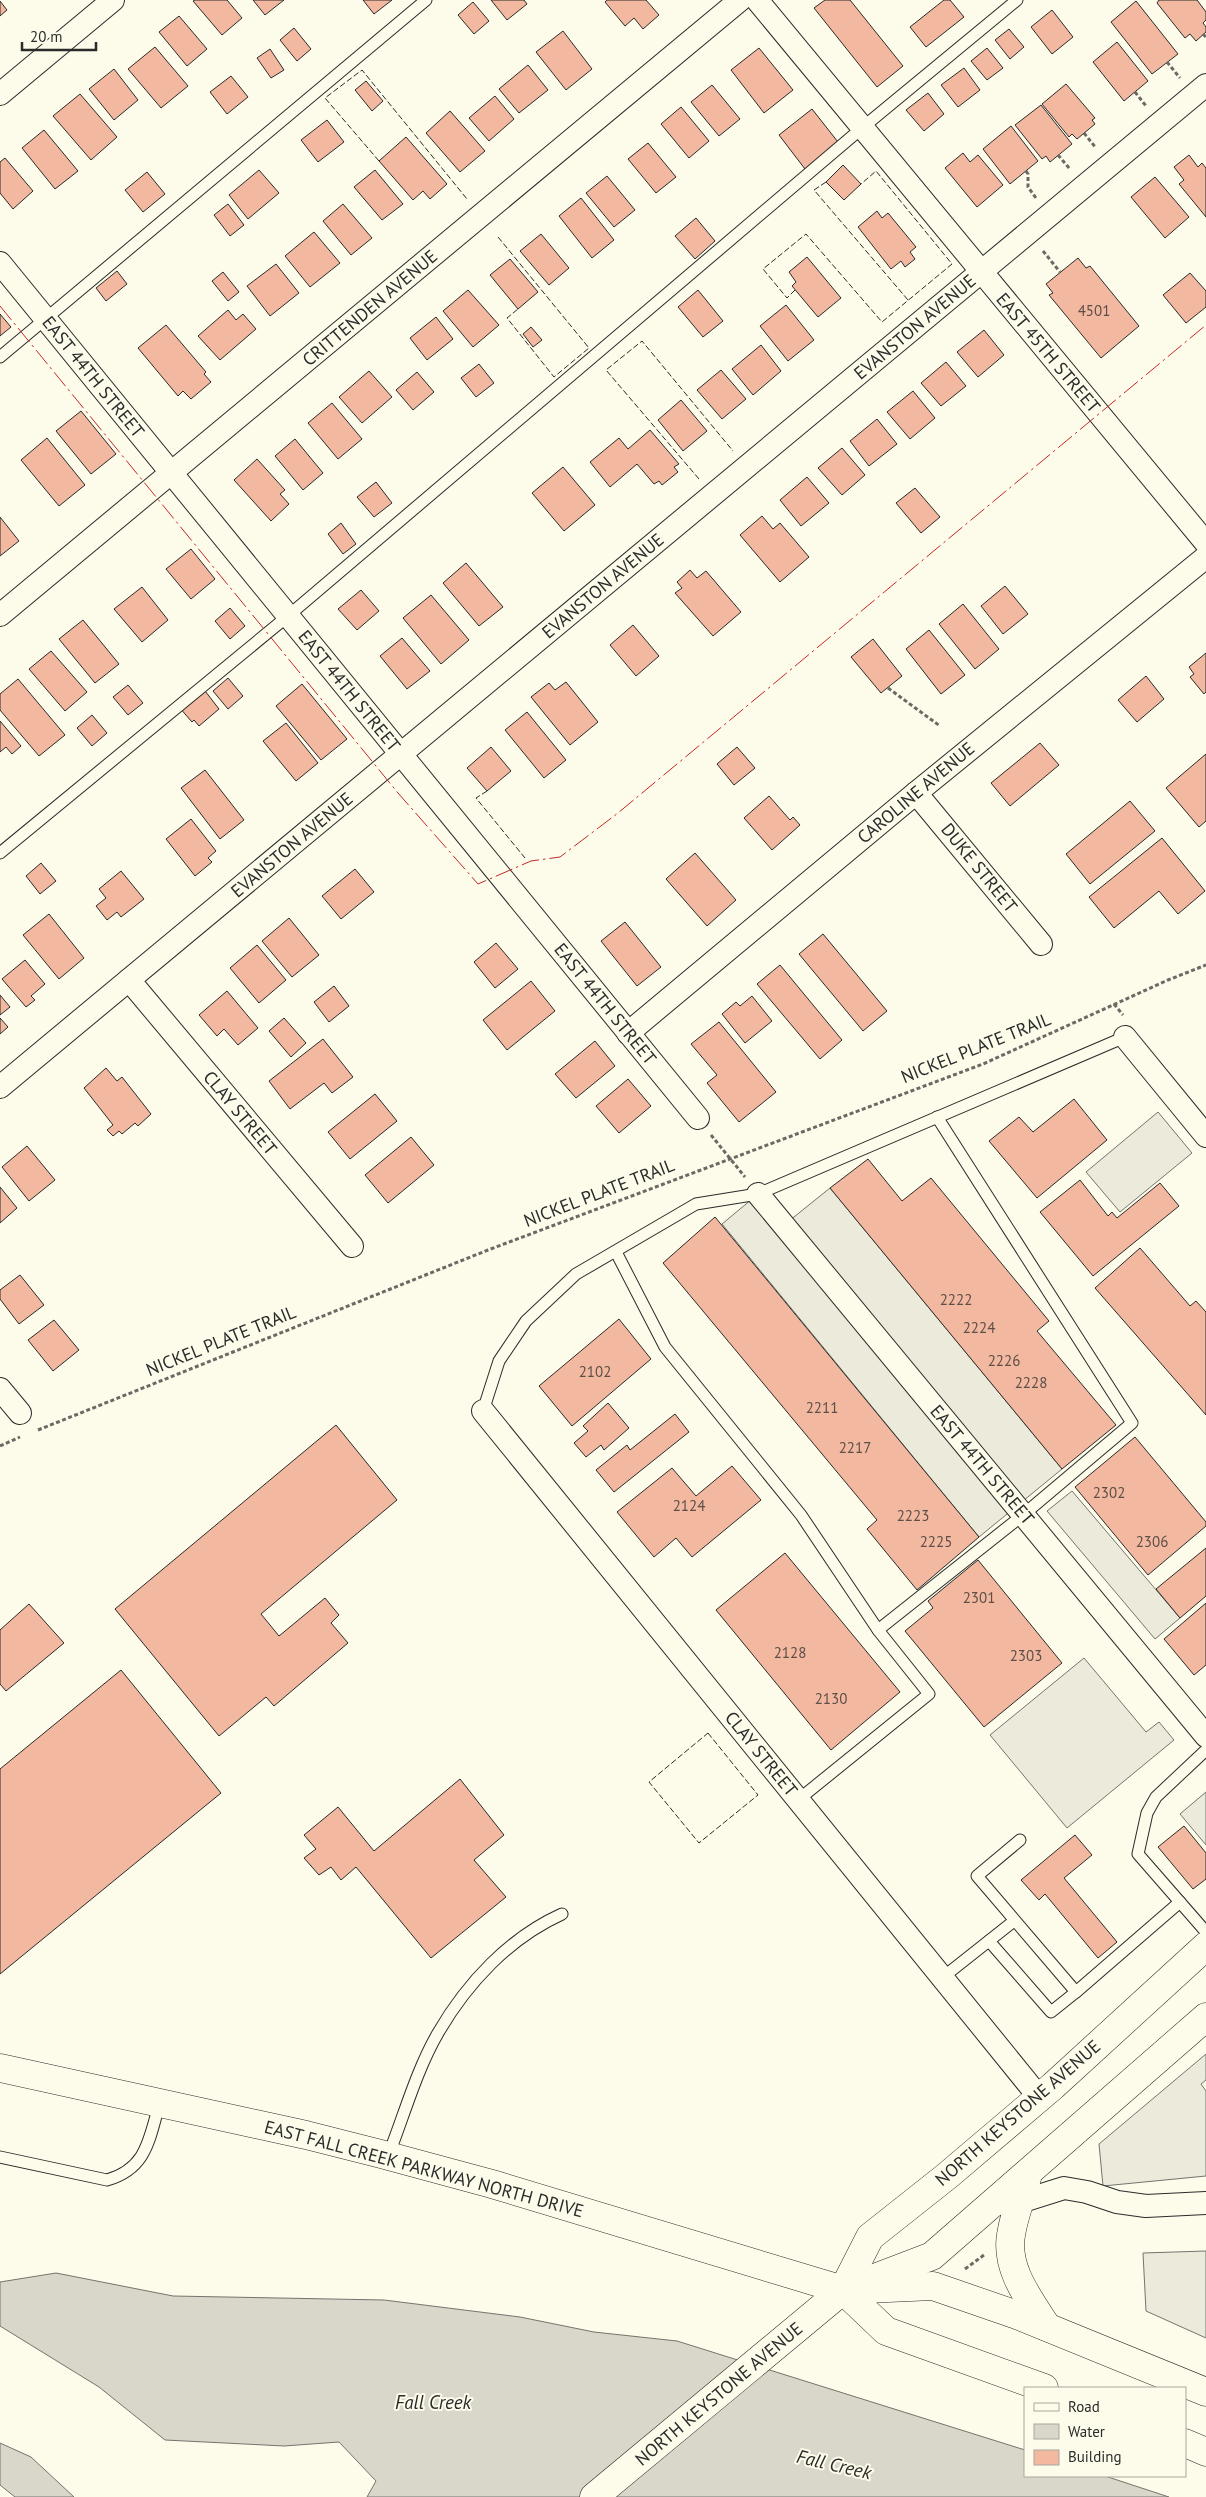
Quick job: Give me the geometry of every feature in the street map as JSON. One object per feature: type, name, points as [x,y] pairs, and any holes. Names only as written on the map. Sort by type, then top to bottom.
[{"type":"main road","name":"NORTH KEYSTONE AVENUE","points":[[843,2290],[870,2237],[947,2176],[1039,2097],[1206,1946]]},
{"type":"main road","name":"NORTH KEYSTONE AVENUE","points":[[594,2497],[843,2290],[932,2256],[984,2213],[1206,2017]]},
{"type":"main road","name":"EAST FALL CREEK PARKWAY NORTH DRIVE","points":[[0,2068],[306,2135],[388,2156],[492,2184],[843,2290],[933,2286],[1047,2327],[1206,2392]]},
{"type":"main road","points":[[1028,2174],[1011,2232],[1010,2255],[1020,2284],[1047,2327]]},
{"type":"main road","name":"EAST FALL CREEK PARKWAY NORTH DRIVE","points":[[843,2290],[886,2331],[1041,2387]]},
{"type":"main road","points":[[1186,2443],[1206,2452]]},
{"type":"street","points":[[0,94],[113,0]]},
{"type":"street","name":"CRITTENDEN AVENUE","points":[[0,616],[740,0]]},
{"type":"street","name":"EAST 45TH STREET","points":[[757,0],[1206,543]]},
{"type":"street","name":"EVANSTON AVENUE","points":[[0,1087],[1206,85]]},
{"type":"street","name":"EAST 44TH STREET","points":[[0,263],[698,1118]]},
{"type":"street","name":"CAROLINE AVENUE","points":[[628,1033],[916,792],[1206,557]]},
{"type":"street","name":"DUKE STREET","points":[[916,792],[1041,944]]},
{"type":"street","name":"CLAY STREET","points":[[129,980],[352,1246]]},
{"type":"street","points":[[1125,1037],[1206,1136]]},
{"type":"street","name":"EAST 44TH STREET","points":[[758,1194],[1023,1515],[1203,1725]]},
{"type":"street","points":[[0,1389],[20,1413]]},
{"type":"street","name":"CLAY STREET","points":[[483,1411],[1039,2097]]},
{"type":"street","points":[[984,2213],[1064,2188],[1087,2192],[1117,2202],[1146,2206],[1206,2203]]},
{"type":"lane","points":[[0,357],[426,0]]},
{"type":"lane","points":[[0,854],[288,616],[862,128],[1017,0]]},
{"type":"lane","points":[[483,1411],[499,1361],[526,1321],[576,1274],[696,1204],[758,1194],[1125,1037]]},
{"type":"lane","points":[[878,1630],[1023,1515],[1132,1423],[937,1117]]},
{"type":"lane","points":[[616,1252],[665,1347],[801,1516],[878,1630],[929,1694],[798,1800]]},
{"type":"lane","points":[[1206,1750],[1156,1797],[1147,1814],[1138,1854],[1206,1932]]},
{"type":"lane","points":[[1020,1840],[976,1876],[1076,1992]]},
{"type":"lane","points":[[989,1941],[1051,2012],[1180,1902]]},
{"type":"lane","points":[[388,2156],[434,2042],[467,1990],[495,1959],[539,1924],[562,1914]]},
{"type":"lane","points":[[942,1978],[1014,1921]]},
{"type":"lane","points":[[0,2157],[107,2180],[125,2175],[136,2164],[145,2149],[160,2102]]},
{"type":"path","points":[[1167,62],[1180,78]]},
{"type":"path","points":[[1135,92],[1146,106]]},
{"type":"path","points":[[1084,133],[1096,149]]},
{"type":"path","points":[[1058,156],[1071,170]]},
{"type":"path","points":[[1026,171],[1028,174],[1028,187],[1036,198]]},
{"type":"path","points":[[1041,249],[1060,272]]},
{"type":"path","points":[[888,688],[940,726]]},
{"type":"path","name":"NICKEL PLATE TRAIL","points":[[34,1431],[470,1257],[982,1064],[1168,980],[1206,965]]},
{"type":"path","points":[[698,1118],[758,1194]]},
{"type":"path","points":[[0,1446],[25,1435]]},
{"type":"path","points":[[959,2274],[991,2250]]},
{"type":"shaded area","points":[[1158,1112],[1192,1153],[1120,1212],[1086,1172]]},
{"type":"shaded area","points":[[830,1188],[1062,1469],[979,1537],[722,1224],[758,1194],[784,1225]]},
{"type":"shaded area","points":[[1072,1491],[1180,1618],[1155,1639],[1047,1511]]},
{"type":"shaded area","points":[[1084,1658],[1146,1732],[1159,1722],[1174,1740],[1067,1828],[990,1735]]},
{"type":"shaded area","points":[[1206,1792],[1206,1845],[1180,1814]]},
{"type":"shaded area","points":[[1206,2054],[1206,2080],[1201,2084],[1206,2091],[1206,2176],[1103,2186],[1099,2144]]},
{"type":"shaded area","points":[[1206,2251],[1206,2338],[1146,2311],[1143,2253]]},
{"type":"water","name":"Fall Creek","points":[[56,2273],[173,2296],[384,2300],[520,2317],[594,2332],[677,2341],[1024,2450],[1024,2477],[1108,2477],[1169,2497],[367,2497],[376,2481],[339,2442],[284,2446],[165,2440],[99,2387],[0,2326],[0,2282]]},
{"type":"water","points":[[0,2443],[31,2457],[74,2497],[15,2497],[0,2485]]},
{"type":"building","points":[[227,0],[242,18],[222,35],[193,1]]},
{"type":"building","points":[[253,0],[284,0],[265,15]]},
{"type":"building","points":[[363,0],[392,0],[374,14]]},
{"type":"building","points":[[491,0],[524,0],[527,4],[507,20]]},
{"type":"building","points":[[607,0],[646,0],[659,15],[643,29],[634,18],[625,26],[605,2]]},
{"type":"building","points":[[825,0],[850,0],[903,66],[877,87],[814,8]]},
{"type":"building","points":[[944,0],[950,0],[964,17],[926,47],[910,27]]},
{"type":"building","points":[[1159,0],[1197,0],[1206,12],[1206,20],[1203,23],[1206,27],[1206,32],[1196,41],[1190,34],[1185,38],[1157,3]]},
{"type":"building","points":[[0,1],[7,10],[0,16]]},
{"type":"building","points":[[1136,1],[1178,54],[1152,74],[1111,22]]},
{"type":"building","points":[[473,2],[489,21],[474,34],[458,15]]},
{"type":"building","points":[[1052,10],[1073,37],[1052,54],[1031,27]]},
{"type":"building","points":[[179,16],[207,49],[187,66],[159,32]]},
{"type":"building","points":[[294,28],[311,49],[297,61],[280,40]]},
{"type":"building","points":[[1009,29],[1024,47],[1010,59],[995,40]]},
{"type":"building","points":[[563,31],[592,69],[566,90],[536,52]]},
{"type":"building","points":[[1117,42],[1148,81],[1124,101],[1093,62]]},
{"type":"building","points":[[155,47],[188,86],[161,108],[128,69]]},
{"type":"building","points":[[759,48],[793,90],[764,113],[731,70]]},
{"type":"building","points":[[987,48],[1003,68],[987,80],[971,61]]},
{"type":"building","points":[[270,49],[284,70],[271,78],[257,58]]},
{"type":"building","points":[[528,65],[548,90],[519,113],[499,89]]},
{"type":"building","points":[[964,68],[980,90],[958,107],[941,85]]},
{"type":"building","points":[[114,69],[138,100],[114,120],[89,89]]},
{"type":"building","points":[[231,76],[248,97],[227,114],[210,92]]},
{"type":"building","points":[[366,81],[383,101],[372,111],[355,90]]},
{"type":"building","points":[[1066,84],[1095,118],[1092,120],[1095,124],[1077,139],[1072,134],[1069,137],[1042,104]]},
{"type":"building","points":[[712,85],[740,119],[719,136],[691,102]]},
{"type":"building","points":[[928,93],[944,114],[924,131],[906,110]]},
{"type":"building","points":[[80,94],[117,137],[91,160],[53,116]]},
{"type":"building","points":[[495,96],[514,119],[489,141],[469,118]]},
{"type":"building","points":[[1041,105],[1072,144],[1050,162],[1046,156],[1042,159],[1015,125]]},
{"type":"building","points":[[681,107],[709,141],[689,158],[661,124]]},
{"type":"building","points":[[812,109],[838,142],[805,169],[779,135]]},
{"type":"building","points":[[450,111],[485,151],[460,172],[426,133]]},
{"type":"building","points":[[327,120],[344,142],[318,162],[301,140]]},
{"type":"building","points":[[1011,126],[1038,161],[1010,184],[983,149]]},
{"type":"building","points":[[44,130],[78,171],[55,189],[22,148]]},
{"type":"building","points":[[406,137],[447,184],[430,199],[423,191],[413,200],[379,161]]},
{"type":"building","points":[[648,143],[676,177],[656,193],[628,159]]},
{"type":"building","points":[[963,153],[970,162],[978,155],[1003,185],[977,207],[945,168]]},
{"type":"building","points":[[1189,155],[1198,167],[1202,163],[1206,168],[1206,217],[1179,184],[1184,180],[1174,167]]},
{"type":"building","points":[[5,158],[33,191],[13,209],[0,193],[0,162]]},
{"type":"building","points":[[843,165],[861,184],[844,200],[826,182]]},
{"type":"building","points":[[259,170],[279,193],[248,219],[229,195]]},
{"type":"building","points":[[375,170],[403,204],[382,220],[354,187]]},
{"type":"building","points":[[147,172],[165,194],[143,212],[125,190]]},
{"type":"building","points":[[607,176],[635,210],[614,227],[586,193]]},
{"type":"building","points":[[1155,177],[1189,217],[1165,238],[1131,197]]},
{"type":"building","points":[[581,198],[614,240],[592,258],[559,216]]},
{"type":"building","points":[[228,204],[244,225],[230,236],[214,215]]},
{"type":"building","points":[[343,204],[372,238],[351,255],[323,221]]},
{"type":"building","points":[[877,211],[882,218],[888,213],[916,247],[910,252],[915,259],[905,267],[901,261],[891,269],[858,227]]},
{"type":"building","points":[[696,218],[715,241],[695,259],[675,236]]},
{"type":"building","points":[[314,232],[340,263],[310,287],[285,256]]},
{"type":"building","points":[[541,234],[569,268],[549,285],[520,251]]},
{"type":"building","points":[[807,257],[841,298],[818,317],[792,286],[796,282],[789,272]]},
{"type":"building","points":[[1078,258],[1086,268],[1090,266],[1139,326],[1101,358],[1049,295],[1053,293],[1046,284]]},
{"type":"building","points":[[510,259],[538,292],[518,309],[490,275]]},
{"type":"building","points":[[276,264],[299,293],[270,316],[247,286]]},
{"type":"building","points":[[117,271],[127,284],[106,301],[96,288]]},
{"type":"building","points":[[223,272],[239,292],[228,301],[212,281]]},
{"type":"building","points":[[1190,273],[1206,291],[1206,307],[1186,323],[1163,295]]},
{"type":"building","points":[[468,290],[499,325],[473,347],[443,311]]},
{"type":"building","points":[[698,290],[723,321],[703,337],[678,307]]},
{"type":"building","points":[[786,305],[814,340],[788,361],[760,326]]},
{"type":"building","points":[[228,310],[236,320],[243,314],[256,329],[220,360],[198,336]]},
{"type":"building","points":[[0,314],[11,327],[0,336]]},
{"type":"building","points":[[436,317],[453,339],[427,360],[410,338]]},
{"type":"building","points":[[166,325],[206,372],[204,374],[211,382],[191,399],[183,391],[178,396],[138,348]]},
{"type":"building","points":[[531,327],[542,340],[533,347],[523,334]]},
{"type":"building","points":[[984,330],[1004,355],[978,377],[957,352]]},
{"type":"building","points":[[761,345],[781,371],[753,395],[732,369]]},
{"type":"building","points":[[946,362],[966,386],[941,406],[921,383]]},
{"type":"building","points":[[479,364],[494,383],[476,397],[461,378]]},
{"type":"building","points":[[721,370],[746,399],[722,419],[697,390]]},
{"type":"building","points":[[369,371],[392,397],[362,423],[339,397]]},
{"type":"building","points":[[417,372],[434,392],[413,410],[396,390]]},
{"type":"building","points":[[913,391],[935,418],[910,439],[887,412]]},
{"type":"building","points":[[681,400],[707,431],[683,451],[658,420]]},
{"type":"building","points":[[332,403],[362,439],[338,459],[308,423]]},
{"type":"building","points":[[81,411],[116,454],[91,474],[56,431]]},
{"type":"building","points":[[877,419],[897,444],[869,466],[850,441]]},
{"type":"building","points":[[650,430],[679,464],[674,467],[678,472],[662,485],[659,481],[654,484],[637,464],[610,487],[590,462],[619,438],[628,449]]},
{"type":"building","points":[[47,438],[85,485],[59,506],[21,460]]},
{"type":"building","points":[[295,439],[323,473],[303,490],[275,456]]},
{"type":"building","points":[[842,448],[865,475],[842,495],[818,468]]},
{"type":"building","points":[[257,459],[285,490],[280,494],[289,504],[271,521],[234,480]]},
{"type":"building","points":[[563,467],[595,505],[564,531],[532,493]]},
{"type":"building","points":[[807,477],[829,503],[801,526],[780,500]]},
{"type":"building","points":[[376,482],[392,503],[374,517],[357,497]]},
{"type":"building","points":[[915,488],[940,517],[921,533],[896,503]]},
{"type":"building","points":[[762,516],[773,529],[780,523],[809,557],[780,582],[740,535]]},
{"type":"building","points":[[0,517],[19,541],[0,556]]},
{"type":"building","points":[[341,523],[356,544],[343,554],[328,534]]},
{"type":"building","points":[[191,549],[215,579],[191,599],[166,569]]},
{"type":"building","points":[[466,563],[503,607],[479,626],[443,583]]},
{"type":"building","points":[[690,570],[697,578],[706,571],[741,612],[713,636],[675,593],[682,588],[677,582]]},
{"type":"building","points":[[1005,586],[1028,614],[1003,634],[981,606]]},
{"type":"building","points":[[142,587],[168,620],[142,642],[114,609]]},
{"type":"building","points":[[361,590],[379,611],[357,630],[338,609]]},
{"type":"building","points":[[431,595],[469,640],[441,664],[403,618]]},
{"type":"building","points":[[963,604],[999,649],[975,669],[939,624]]},
{"type":"building","points":[[230,608],[245,626],[230,639],[215,621]]},
{"type":"building","points":[[83,620],[119,664],[95,683],[59,639]]},
{"type":"building","points":[[633,625],[659,656],[636,676],[610,645]]},
{"type":"building","points":[[929,630],[965,675],[941,694],[906,649]]},
{"type":"building","points":[[402,638],[430,671],[407,689],[380,656]]},
{"type":"building","points":[[873,639],[902,676],[881,693],[851,657]]},
{"type":"building","points":[[51,651],[87,692],[65,711],[29,669]]},
{"type":"building","points":[[1206,653],[1206,692],[1204,694],[1190,677],[1194,674],[1189,667]]},
{"type":"building","points":[[1146,676],[1164,699],[1137,722],[1118,700]]},
{"type":"building","points":[[228,678],[243,696],[228,709],[213,691]]},
{"type":"building","points":[[18,679],[65,735],[39,756],[0,710],[0,694]]},
{"type":"building","points":[[566,682],[598,722],[570,745],[531,697],[549,683],[555,690]]},
{"type":"building","points":[[302,684],[347,739],[321,760],[276,706]]},
{"type":"building","points":[[128,685],[143,703],[128,715],[113,697]]},
{"type":"building","points":[[202,687],[219,709],[199,726],[194,720],[192,722],[179,707]]},
{"type":"building","points":[[527,712],[566,760],[544,778],[505,730]]},
{"type":"building","points":[[92,715],[107,733],[92,746],[77,728]]},
{"type":"building","points":[[0,721],[21,746],[12,754],[6,747],[0,752]]},
{"type":"building","points":[[286,723],[318,763],[296,781],[263,741]]},
{"type":"building","points":[[1040,743],[1059,765],[1010,806],[991,783]]},
{"type":"building","points":[[491,747],[511,771],[487,791],[467,768]]},
{"type":"building","points":[[737,747],[755,768],[734,785],[717,764]]},
{"type":"building","points":[[1206,754],[1206,821],[1199,827],[1166,788]]},
{"type":"building","points":[[205,770],[244,820],[220,839],[181,788]]},
{"type":"building","points":[[769,796],[790,820],[793,817],[800,825],[772,850],[744,818]]},
{"type":"building","points":[[1130,801],[1155,831],[1090,884],[1066,854]]},
{"type":"building","points":[[191,819],[216,851],[208,858],[212,862],[195,876],[166,839]]},
{"type":"building","points":[[1162,838],[1205,891],[1178,914],[1159,891],[1114,928],[1089,897]]},
{"type":"building","points":[[695,853],[736,900],[707,926],[666,879]]},
{"type":"building","points":[[41,863],[56,881],[40,894],[26,876]]},
{"type":"building","points":[[355,869],[374,892],[341,919],[322,896]]},
{"type":"building","points":[[121,871],[144,899],[121,917],[117,912],[107,920],[96,906],[106,898],[99,889]]},
{"type":"building","points":[[49,914],[84,958],[59,979],[23,935]]},
{"type":"building","points":[[289,918],[319,955],[292,977],[262,941]]},
{"type":"building","points":[[625,922],[661,967],[637,986],[601,941]]},
{"type":"building","points":[[823,934],[887,1011],[863,1031],[799,954]]},
{"type":"building","points":[[496,943],[518,969],[495,988],[474,962]]},
{"type":"building","points":[[257,945],[286,980],[259,1003],[230,968]]},
{"type":"building","points":[[25,960],[45,984],[31,996],[35,1000],[26,1007],[2,979]]},
{"type":"building","points":[[780,965],[842,1040],[820,1059],[757,984]]},
{"type":"building","points":[[531,981],[555,1011],[507,1050],[483,1020]]},
{"type":"building","points":[[334,986],[349,1006],[329,1022],[314,1002]]},
{"type":"building","points":[[227,991],[258,1028],[238,1045],[224,1029],[217,1036],[199,1015]]},
{"type":"building","points":[[0,995],[10,1007],[0,1015]]},
{"type":"building","points":[[752,996],[772,1021],[745,1043],[722,1014],[736,1002],[740,1006]]},
{"type":"building","points":[[0,1018],[8,1027],[0,1034]]},
{"type":"building","points":[[284,1018],[306,1043],[291,1057],[269,1031]]},
{"type":"building","points":[[719,1022],[776,1092],[739,1122],[707,1083],[717,1075],[691,1044]]},
{"type":"building","points":[[323,1039],[353,1077],[332,1093],[324,1083],[290,1109],[269,1081]]},
{"type":"building","points":[[595,1041],[615,1066],[576,1098],[555,1074]]},
{"type":"building","points":[[106,1068],[117,1081],[122,1077],[151,1114],[138,1126],[135,1123],[122,1134],[119,1131],[113,1136],[107,1130],[113,1125],[84,1088]]},
{"type":"building","points":[[628,1079],[651,1106],[619,1133],[596,1106]]},
{"type":"building","points":[[375,1094],[397,1121],[350,1159],[328,1132]]},
{"type":"building","points":[[1074,1099],[1107,1140],[1037,1198],[989,1141],[1019,1117],[1033,1132]]},
{"type":"building","points":[[411,1137],[434,1165],[388,1203],[365,1175]]},
{"type":"building","points":[[27,1146],[55,1180],[29,1201],[2,1167]]},
{"type":"building","points":[[868,1159],[902,1201],[931,1178],[1049,1321],[1037,1331],[1116,1425],[1062,1469],[830,1188]]},
{"type":"building","points":[[1080,1180],[1108,1216],[1112,1212],[1117,1218],[1160,1183],[1179,1206],[1093,1276],[1040,1212]]},
{"type":"building","points":[[0,1187],[17,1208],[0,1223]]},
{"type":"building","points":[[715,1217],[979,1537],[917,1590],[867,1529],[877,1520],[663,1263]]},
{"type":"building","points":[[1140,1248],[1190,1306],[1196,1301],[1206,1312],[1206,1415],[1095,1288]]},
{"type":"building","points":[[20,1275],[44,1305],[19,1324],[0,1299],[0,1290]]},
{"type":"building","points":[[619,1319],[651,1359],[572,1426],[539,1386]]},
{"type":"building","points":[[54,1320],[79,1350],[53,1371],[28,1340]]},
{"type":"building","points":[[608,1403],[629,1428],[604,1450],[601,1445],[586,1457],[574,1443],[588,1431],[583,1426]]},
{"type":"building","points":[[675,1414],[689,1432],[614,1492],[596,1470],[627,1445],[630,1450]]},
{"type":"building","points":[[336,1425],[397,1500],[261,1614],[279,1636],[325,1598],[339,1615],[331,1623],[348,1643],[274,1706],[266,1697],[219,1736],[115,1609]]},
{"type":"building","points":[[1135,1437],[1206,1522],[1206,1526],[1148,1575],[1075,1487]]},
{"type":"building","points":[[732,1466],[761,1500],[692,1557],[676,1538],[654,1557],[617,1512],[672,1468],[696,1496]]},
{"type":"building","points":[[1206,1548],[1206,1596],[1180,1618],[1156,1589]]},
{"type":"building","points":[[785,1553],[900,1692],[831,1750],[716,1610]]},
{"type":"building","points":[[978,1560],[1062,1663],[984,1727],[905,1631],[933,1608],[928,1601]]},
{"type":"building","points":[[1206,1603],[1206,1665],[1194,1675],[1164,1639]]},
{"type":"building","points":[[29,1604],[64,1643],[6,1691],[0,1684],[0,1630]]},
{"type":"building","points":[[121,1670],[221,1793],[0,1974],[0,1769]]},
{"type":"building","points":[[460,1779],[504,1835],[474,1860],[506,1897],[431,1958],[356,1867],[341,1880],[331,1867],[319,1875],[304,1858],[316,1849],[304,1835],[338,1807],[374,1851]]},
{"type":"building","points":[[1184,1826],[1206,1853],[1206,1879],[1193,1889],[1158,1847]]},
{"type":"building","points":[[1075,1835],[1092,1855],[1064,1878],[1117,1942],[1098,1958],[1045,1894],[1039,1900],[1021,1880]]},
{"type":"fence","points":[[379,161],[325,98],[362,70],[467,199]]},
{"type":"fence","points":[[795,290],[787,298],[763,269],[806,234],[882,322],[952,264],[876,171],[861,184]]},
{"type":"fence","points":[[826,182],[814,190],[908,300]]},
{"type":"fence","points":[[498,237],[589,348],[554,377],[507,318],[518,309]]},
{"type":"fence","points":[[699,479],[606,370],[642,341],[733,451]]},
{"type":"fence","points":[[487,791],[476,798],[525,858]]},
{"type":"fence","points":[[708,1733],[758,1795],[699,1843],[649,1782],[708,1733]]},
{"type":"power","points":[[0,306],[398,793],[478,884],[531,861],[560,857],[618,813],[1206,325]]}]
